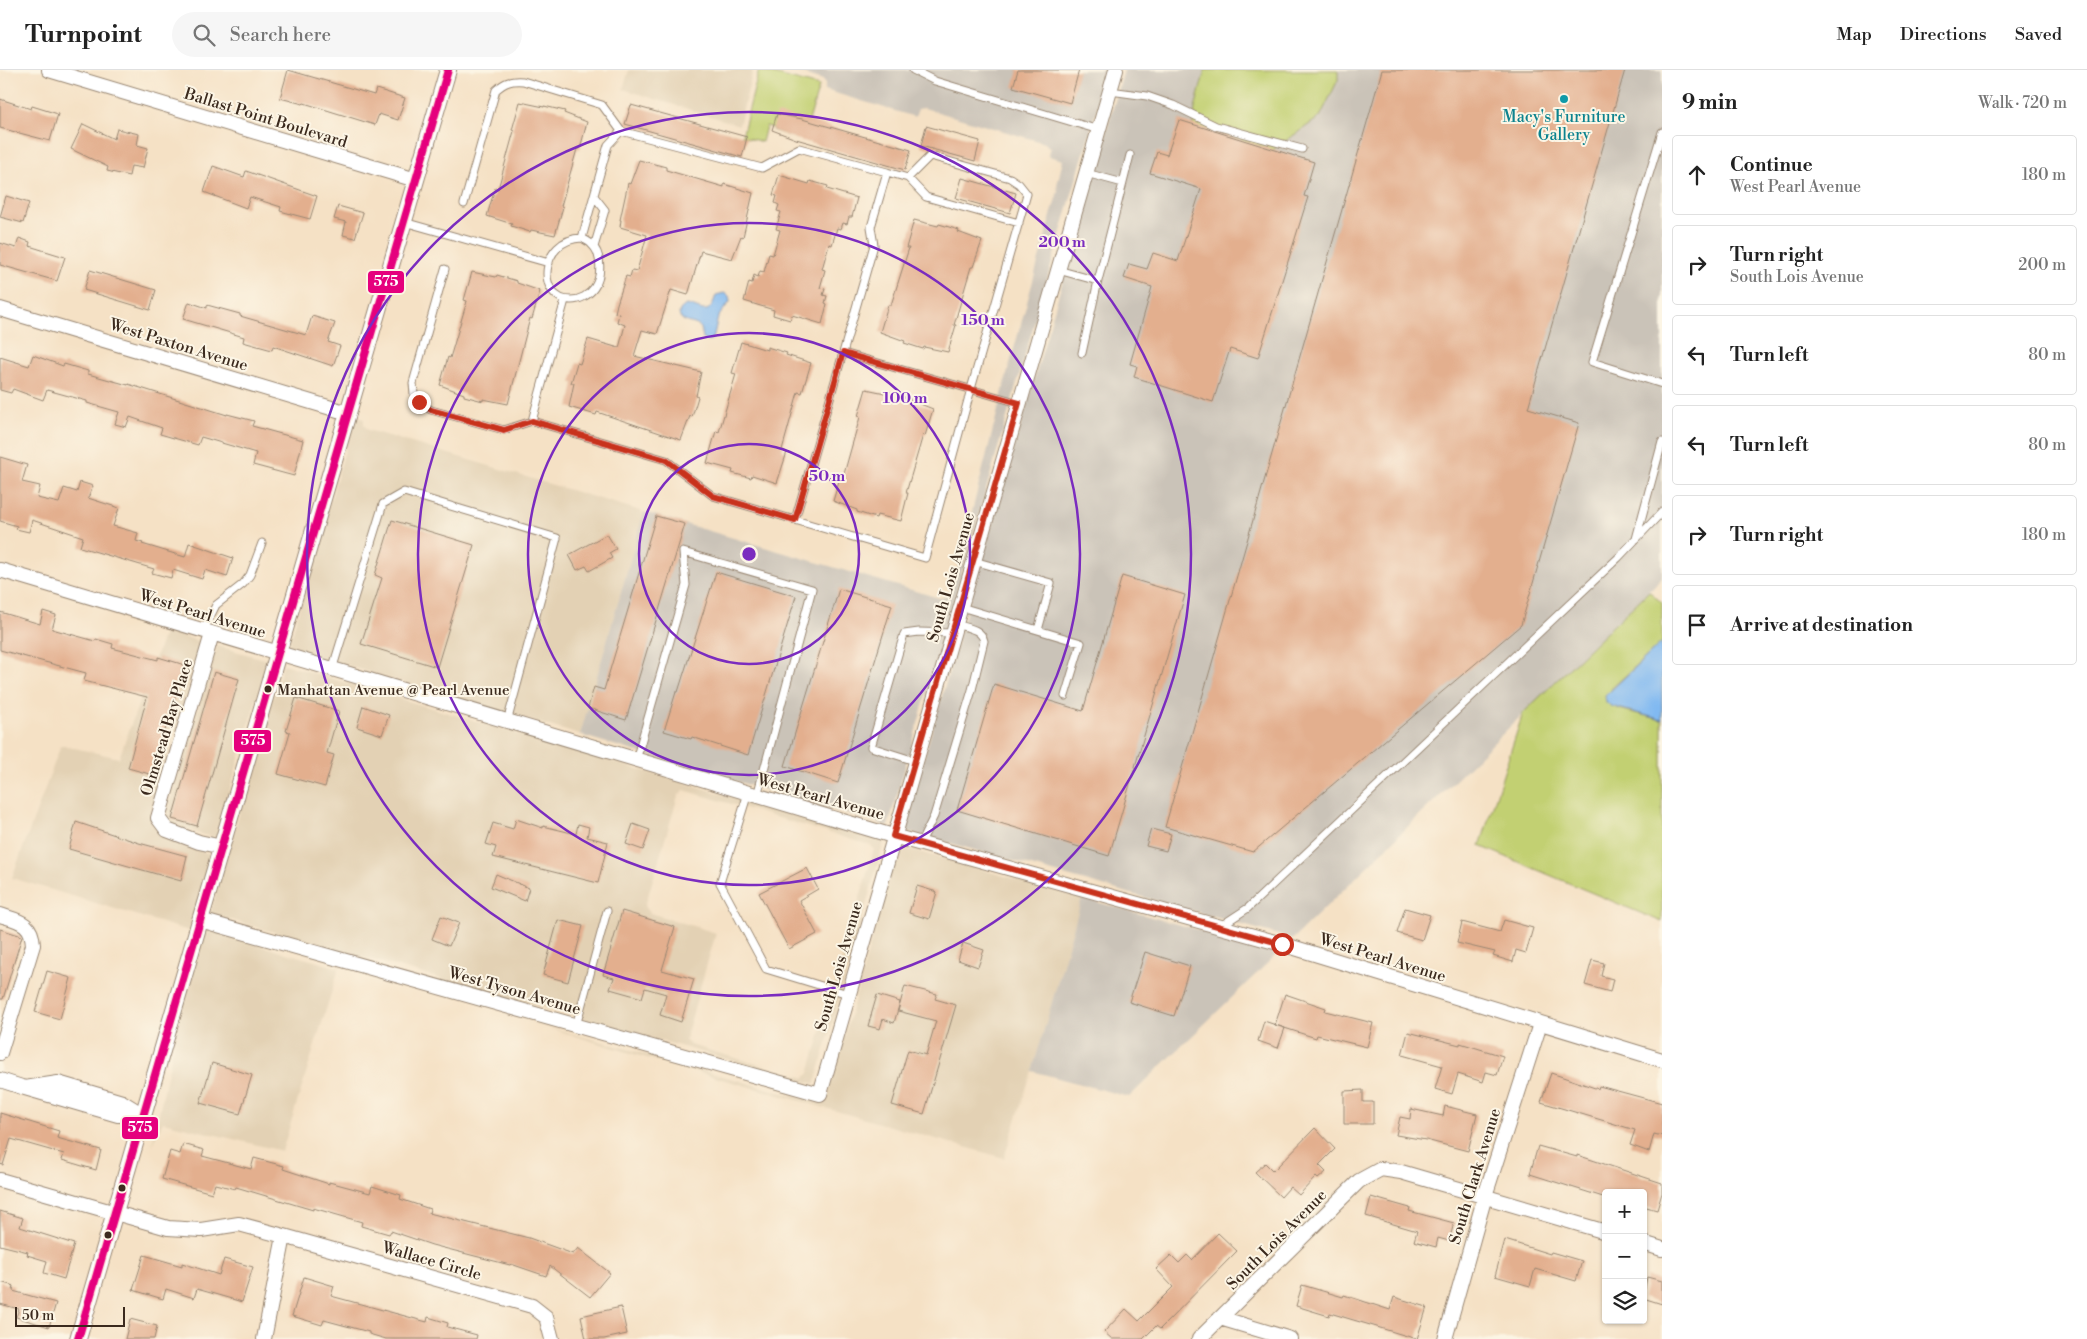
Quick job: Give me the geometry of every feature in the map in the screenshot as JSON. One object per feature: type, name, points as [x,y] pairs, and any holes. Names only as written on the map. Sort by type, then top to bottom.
[{"type":"street","name":"Ballast Point Boulevard","points":[[49,70],[416,180]]},
{"type":"street","points":[[78,1339],[448,70]]},
{"type":"street","name":"South Lois Avenue","points":[[820,1094],[893,836],[1116,70]]},
{"type":"street","name":"West Paxton Avenue","points":[[0,309],[348,413]]},
{"type":"street","name":"West Pearl Avenue","points":[[0,570],[920,844],[1282,944],[1662,1060]]},
{"type":"street","name":"Olmstead Bay Place","points":[[207,633],[158,818],[167,830],[222,847]]},
{"type":"street","points":[[0,915],[22,922],[32,933],[33,946],[0,1053]]},
{"type":"street","name":"West Tyson Avenue","points":[[200,920],[820,1094]]},
{"type":"street","name":"South Clark Avenue","points":[[1446,1339],[1485,1196],[1540,1024]]},
{"type":"street","points":[[0,1080],[118,1115],[143,1115]]},
{"type":"street","points":[[25,1088],[58,1082],[122,1102],[143,1115]]},
{"type":"street","points":[[73,1102],[77,1089]]},
{"type":"street","name":"South Lois Avenue","points":[[1199,1339],[1359,1181],[1381,1169],[1401,1172],[1485,1196]]},
{"type":"street","name":"Wallace Circle","points":[[0,1180],[168,1228],[201,1230],[239,1224],[532,1306],[546,1317],[552,1339]]},
{"type":"street","points":[[1485,1196],[1602,1231]]},
{"type":"street","points":[[264,1339],[284,1236]]},
{"type":"street","points":[[1647,1244],[1662,1249]]},
{"type":"street","points":[[1220,1318],[1290,1339]]},
{"type":"lane","points":[[913,70],[935,81],[1099,130]]},
{"type":"lane","points":[[464,204],[496,90],[504,83],[513,80],[523,81],[602,105],[621,131],[762,168],[799,148],[908,178],[926,197],[1019,223]]},
{"type":"lane","points":[[1110,91],[1147,96],[1173,105],[1216,126],[1302,150]]},
{"type":"lane","points":[[582,238],[608,145],[621,131]]},
{"type":"lane","points":[[1662,132],[1592,362],[1662,384]]},
{"type":"lane","points":[[1082,353],[1130,155]]},
{"type":"lane","points":[[445,270],[413,382],[414,394],[419,402],[431,410],[504,430],[532,421],[666,460],[713,496],[925,558],[1027,194],[1019,184],[1010,178],[930,156],[908,178]]},
{"type":"lane","points":[[795,520],[874,245],[872,227],[887,172]]},
{"type":"lane","points":[[1086,173],[1123,183]]},
{"type":"lane","points":[[594,196],[605,210],[594,247]]},
{"type":"lane","points":[[403,222],[548,263]]},
{"type":"lane","points":[[582,238],[594,247],[600,266],[595,288],[588,295],[577,300],[565,300],[555,293],[549,284],[547,275],[548,263],[553,253],[560,245],[572,239],[582,238]]},
{"type":"lane","points":[[1058,270],[1098,281]]},
{"type":"lane","points":[[532,421],[565,300]]},
{"type":"lane","points":[[843,353],[1019,403]]},
{"type":"lane","points":[[1636,539],[1662,442]]},
{"type":"lane","points":[[332,670],[383,504],[404,492],[557,538],[507,722]]},
{"type":"lane","points":[[1218,927],[1248,908],[1636,539],[1662,512]]},
{"type":"lane","points":[[207,633],[216,605],[243,584],[250,575],[262,543]]},
{"type":"lane","points":[[636,760],[686,585],[684,552],[812,589],[752,794],[720,883],[766,969],[848,994]]},
{"type":"lane","points":[[973,561],[1051,583],[1038,630]]},
{"type":"lane","points":[[960,606],[1082,643],[1065,696]]},
{"type":"lane","points":[[915,761],[871,747],[904,634],[954,629],[979,631],[983,635],[984,641],[972,690],[934,816],[920,844]]},
{"type":"lane","points":[[576,1026],[607,911]]},
{"type":"shaded area","points":[[629,70],[753,70],[739,125],[623,89]]},
{"type":"shaded area","points":[[791,70],[1108,70],[888,826],[580,735],[644,512],[939,598],[945,597],[947,593],[951,594],[1009,367],[1058,191],[1057,185],[1063,160],[1049,156],[1050,148],[1045,143],[924,108],[918,109],[915,117],[825,90],[823,80]]},
{"type":"shaded area","points":[[1124,70],[1205,70],[1195,108],[1338,80],[1338,70],[1662,70],[1662,578],[1293,939],[903,830]]},
{"type":"shaded area","points":[[355,416],[364,419],[364,425],[368,430],[644,512],[580,735],[288,648]]},
{"type":"shaded area","points":[[165,631],[202,642],[150,816],[152,824],[164,838],[195,850],[212,854],[189,931],[12,878],[61,745],[119,758]]},
{"type":"shaded area","points":[[217,646],[268,660],[216,837],[200,834],[171,823],[166,816]]},
{"type":"shaded area","points":[[283,664],[884,842],[815,1084],[210,914]],"holes":[[[684,790],[870,845],[874,849],[809,1073],[805,1078],[690,1045],[685,1040],[716,933],[650,913],[645,906],[678,796]]]},
{"type":"shaded area","points":[[898,846],[1082,898],[1032,1071],[1004,1158],[647,1058],[517,1018],[825,1105]]},
{"type":"shaded area","points":[[1082,898],[1279,952],[1129,1097],[1032,1071]]},
{"type":"shaded area","points":[[205,930],[339,968],[282,1151],[163,1122],[152,1145],[181,1012]]},
{"type":"green space","points":[[759,70],[819,86],[809,121],[796,138],[766,126],[762,142],[742,136]]},
{"type":"green space","points":[[1205,70],[1338,70],[1338,80],[1320,117],[1258,160],[1191,137],[1195,108]]},
{"type":"green space","points":[[1649,591],[1662,603],[1662,642],[1612,688],[1606,702],[1619,709],[1662,720],[1662,922],[1480,846],[1523,713]]},
{"type":"water","points":[[724,293],[729,296],[730,302],[718,317],[713,339],[706,341],[703,338],[701,328],[683,320],[679,313],[687,305],[708,310],[716,295]]},
{"type":"water","points":[[1662,642],[1662,720],[1611,706],[1606,702],[1605,696]]},
{"type":"building","points":[[288,70],[374,95],[376,89],[405,98],[398,120],[379,114],[375,125],[304,103],[280,98]]},
{"type":"building","points":[[1018,70],[1079,70],[1070,103],[1013,87]]},
{"type":"building","points":[[1382,70],[1625,70],[1528,408],[1579,423],[1521,625],[1253,852],[1165,827]]},
{"type":"building","points":[[0,99],[31,109],[32,106],[58,114],[50,141],[0,128]]},
{"type":"building","points":[[520,102],[565,111],[564,113],[587,122],[580,149],[577,149],[555,235],[531,230],[530,232],[487,216],[495,188],[498,189]]},
{"type":"building","points":[[631,105],[747,137],[742,157],[625,124]]},
{"type":"building","points":[[777,114],[802,119],[911,150],[905,170],[796,139],[772,130]]},
{"type":"building","points":[[1179,120],[1314,162],[1304,196],[1308,197],[1258,358],[1230,349],[1213,402],[1134,377],[1137,366],[1130,364],[1152,287],[1124,278],[1129,264],[1147,269],[1153,253],[1178,261],[1201,189],[1150,173],[1157,152],[1167,155]]},
{"type":"building","points":[[83,124],[114,139],[117,129],[139,134],[137,145],[148,148],[143,168],[131,166],[129,176],[107,171],[108,167],[71,149]]},
{"type":"building","points":[[926,126],[980,141],[975,161],[921,146]]},
{"type":"building","points":[[639,160],[666,167],[666,170],[724,187],[724,184],[753,193],[743,237],[741,236],[732,259],[701,251],[688,295],[671,290],[657,334],[642,330],[634,356],[701,372],[696,396],[698,397],[692,417],[690,416],[681,440],[597,412],[596,415],[569,407],[574,383],[571,383],[577,363],[580,364],[588,339],[619,348],[625,325],[617,322],[619,314],[615,313],[617,304],[626,276],[630,277],[632,270],[637,271],[647,235],[620,227],[628,183],[630,184]]},
{"type":"building","points":[[213,166],[244,177],[246,171],[317,196],[310,219],[280,211],[281,207],[250,197],[246,208],[204,192]]},
{"type":"building","points":[[779,175],[809,184],[810,181],[828,186],[827,189],[857,198],[852,217],[849,217],[847,224],[843,223],[841,229],[837,228],[832,245],[829,244],[822,269],[825,270],[820,288],[825,289],[823,295],[827,296],[825,303],[827,304],[822,324],[792,315],[790,320],[773,315],[774,310],[744,301],[749,282],[752,283],[754,275],[758,277],[760,271],[764,272],[769,254],[773,255],[780,230],[776,229],[781,212],[777,211],[779,205],[775,203],[777,196],[773,195]]},
{"type":"building","points":[[962,178],[1016,193],[1010,213],[956,198]]},
{"type":"building","points":[[6,196],[29,203],[23,223],[0,217]]},
{"type":"building","points":[[338,206],[363,213],[355,238],[343,235],[346,222],[334,219]]},
{"type":"building","points":[[914,220],[938,226],[939,224],[959,230],[958,232],[982,241],[973,267],[971,267],[948,352],[924,347],[923,349],[880,332],[888,305],[891,305],[909,248],[906,248]]},
{"type":"building","points":[[19,238],[30,242],[29,246],[65,257],[57,281],[0,265],[0,243],[16,248]]},
{"type":"building","points":[[90,270],[156,290],[150,310],[84,290]]},
{"type":"building","points":[[472,272],[496,277],[497,275],[540,291],[532,319],[530,318],[508,404],[483,399],[483,401],[464,396],[464,394],[440,385],[467,301],[464,300]]},
{"type":"building","points":[[189,302],[207,308],[207,305],[240,314],[240,316],[306,335],[312,316],[335,323],[328,342],[340,346],[333,366],[273,346],[272,350],[243,342],[244,337],[183,319]]},
{"type":"building","points":[[741,342],[767,350],[767,347],[787,353],[786,355],[811,363],[802,393],[798,392],[782,450],[787,452],[777,483],[752,475],[751,478],[732,473],[733,470],[707,463],[716,431],[719,432],[736,374],[732,373]]},
{"type":"building","points":[[33,355],[63,366],[64,364],[88,371],[88,374],[128,384],[227,415],[254,421],[252,426],[303,440],[294,476],[253,465],[256,453],[201,437],[198,445],[160,434],[162,428],[130,417],[126,427],[115,424],[119,412],[87,403],[87,401],[47,390],[43,400],[13,389],[11,393],[0,390],[0,357],[29,366]]},
{"type":"building","points":[[866,389],[890,394],[890,392],[910,398],[910,400],[933,409],[925,436],[923,435],[906,493],[908,493],[901,521],[877,515],[876,518],[833,501],[841,474],[844,474]]},
{"type":"building","points":[[0,457],[27,465],[22,482],[40,486],[37,498],[59,503],[64,488],[77,492],[80,482],[93,486],[88,498],[119,508],[113,526],[138,533],[136,541],[142,544],[185,557],[189,543],[233,558],[227,577],[205,570],[202,579],[173,570],[171,578],[152,573],[154,569],[80,547],[83,537],[32,520],[29,532],[16,529],[17,526],[0,521]]},
{"type":"building","points":[[656,516],[685,524],[626,720],[588,708],[594,687],[604,690]]},
{"type":"building","points":[[392,520],[474,545],[437,667],[361,644],[382,578],[375,575]]},
{"type":"building","points":[[607,534],[616,549],[609,553],[612,558],[589,571],[586,566],[577,570],[569,555]]},
{"type":"building","points":[[716,572],[796,596],[748,755],[692,737],[691,739],[664,731]]},
{"type":"building","points":[[1122,576],[1185,595],[1109,856],[957,810],[994,684],[1083,711]]},
{"type":"building","points":[[839,589],[892,605],[838,783],[785,766]]},
{"type":"building","points":[[43,611],[56,615],[52,629],[113,644],[112,648],[158,660],[158,657],[185,665],[153,775],[128,768],[147,697],[84,681],[86,673],[0,650],[0,612],[40,624]]},
{"type":"building","points":[[214,672],[239,679],[197,826],[172,819]]},
{"type":"building","points":[[296,698],[339,711],[327,753],[334,755],[325,787],[278,774],[290,732],[286,731]]},
{"type":"building","points":[[363,706],[389,715],[382,735],[357,727]]},
{"type":"building","points":[[516,819],[543,828],[543,826],[576,834],[578,824],[589,827],[587,837],[608,842],[598,883],[493,857],[496,847],[486,844],[493,823],[513,829]]},
{"type":"building","points":[[76,822],[139,843],[187,856],[181,881],[69,849]]},
{"type":"building","points":[[633,824],[650,830],[643,850],[626,844]]},
{"type":"building","points":[[1151,829],[1171,834],[1166,851],[1146,846]]},
{"type":"building","points":[[807,868],[818,889],[799,900],[817,934],[789,949],[759,893]]},
{"type":"building","points":[[496,874],[529,888],[525,901],[491,887]]},
{"type":"building","points":[[917,886],[937,892],[929,919],[909,913]]},
{"type":"building","points":[[1405,908],[1430,915],[1422,940],[1397,933]]},
{"type":"building","points":[[622,911],[675,927],[662,970],[694,979],[681,1022],[660,1015],[666,994],[645,988],[642,998],[610,989],[614,978],[603,975]]},
{"type":"building","points":[[441,916],[459,923],[449,946],[432,939]]},
{"type":"building","points":[[558,920],[583,926],[568,982],[543,975]]},
{"type":"building","points":[[1504,920],[1533,928],[1526,953],[1516,950],[1513,962],[1493,956],[1495,952],[1457,943],[1462,922],[1500,932]]},
{"type":"building","points":[[0,929],[22,936],[3,999],[0,999]]},
{"type":"building","points":[[963,943],[984,950],[978,967],[958,960]]},
{"type":"building","points":[[1145,952],[1190,966],[1174,1016],[1129,1002]]},
{"type":"building","points":[[1592,960],[1604,963],[1601,976],[1613,979],[1610,992],[1585,985]]},
{"type":"building","points":[[47,971],[71,978],[60,1019],[35,1012]]},
{"type":"building","points":[[905,986],[937,994],[935,999],[956,1005],[924,1114],[892,1105],[908,1050],[926,1055],[936,1021],[898,1011]]},
{"type":"building","points":[[1285,994],[1326,1008],[1325,1011],[1373,1023],[1367,1047],[1317,1035],[1316,1038],[1275,1025]]},
{"type":"building","points":[[877,995],[900,1002],[894,1023],[883,1019],[880,1029],[868,1026]]},
{"type":"building","points":[[1264,1021],[1285,1028],[1278,1048],[1258,1041]]},
{"type":"building","points":[[1408,1032],[1460,1045],[1460,1043],[1503,1056],[1497,1075],[1486,1072],[1483,1082],[1458,1074],[1452,1094],[1435,1089],[1442,1066],[1402,1055]]},
{"type":"building","points":[[212,1063],[252,1075],[240,1114],[200,1103]]},
{"type":"building","points":[[1551,1073],[1598,1089],[1599,1086],[1662,1103],[1662,1136],[1654,1134],[1649,1152],[1630,1145],[1635,1130],[1541,1102]]},
{"type":"building","points":[[1363,1090],[1363,1102],[1373,1102],[1373,1124],[1344,1124],[1344,1091]]},
{"type":"building","points":[[1445,1106],[1477,1114],[1468,1151],[1426,1140],[1396,1135],[1400,1117],[1410,1119],[1411,1109],[1443,1116]]},
{"type":"building","points":[[0,1113],[59,1131],[57,1138],[101,1150],[96,1170],[62,1160],[64,1154],[11,1139],[3,1165],[0,1164]]},
{"type":"building","points":[[1315,1128],[1335,1149],[1319,1165],[1326,1172],[1318,1179],[1316,1177],[1299,1195],[1290,1187],[1281,1197],[1255,1172],[1265,1163],[1273,1171]]},
{"type":"building","points":[[183,1144],[204,1150],[202,1156],[251,1169],[254,1158],[284,1166],[283,1169],[329,1184],[329,1182],[370,1193],[372,1186],[401,1195],[400,1199],[430,1209],[429,1213],[529,1238],[573,1254],[578,1248],[610,1273],[590,1297],[550,1266],[546,1276],[511,1264],[432,1245],[391,1231],[389,1234],[361,1226],[362,1222],[313,1208],[313,1210],[236,1187],[235,1189],[215,1184],[212,1193],[162,1179],[170,1151],[180,1154]]},
{"type":"building","points":[[1538,1146],[1577,1157],[1577,1155],[1662,1183],[1662,1193],[1657,1210],[1647,1207],[1647,1189],[1602,1189],[1602,1197],[1530,1174]]},
{"type":"building","points":[[1371,1197],[1410,1208],[1409,1211],[1454,1223],[1449,1241],[1438,1238],[1436,1247],[1414,1241],[1417,1231],[1366,1216]]},
{"type":"building","points":[[0,1211],[23,1218],[20,1227],[74,1244],[64,1279],[44,1273],[47,1261],[27,1255],[28,1252],[0,1245]]},
{"type":"building","points":[[1218,1233],[1237,1251],[1160,1329],[1156,1326],[1143,1339],[1112,1339],[1104,1332],[1126,1309],[1139,1321],[1173,1287],[1156,1269],[1171,1255],[1179,1263],[1187,1255],[1192,1260]]},
{"type":"building","points":[[1505,1240],[1550,1254],[1551,1252],[1582,1261],[1576,1281],[1535,1269],[1530,1286],[1495,1276]]},
{"type":"building","points":[[144,1255],[182,1266],[182,1263],[219,1275],[224,1259],[253,1267],[242,1302],[197,1289],[194,1298],[166,1289],[163,1299],[133,1290]]},
{"type":"building","points":[[304,1277],[334,1286],[331,1296],[427,1322],[428,1317],[448,1323],[447,1327],[477,1335],[476,1339],[386,1339],[369,1334],[369,1332],[324,1320],[322,1325],[292,1316]]},
{"type":"building","points":[[1647,1277],[1662,1281],[1662,1304],[1647,1299]]},
{"type":"building","points":[[0,1282],[14,1286],[13,1291],[56,1303],[49,1327],[16,1317],[19,1309],[0,1304]]},
{"type":"building","points":[[1302,1285],[1343,1297],[1344,1295],[1390,1310],[1394,1297],[1427,1307],[1417,1339],[1330,1313],[1329,1316],[1296,1306]]},
{"type":"building","points":[[621,1307],[627,1334],[604,1339],[586,1339],[581,1316]]},
{"type":"building","points":[[130,1319],[157,1326],[154,1339],[125,1339]]},
{"type":"transit line","name":"575","points":[[78,1339],[448,70]]},
{"type":"place","name":"Macy's Furniture Gallery","points":[[1564,99]]},
{"type":"place","name":"Manhattan Avenue @ Pearl Avenue","points":[[268,689]]},
{"type":"route","points":[[419,402],[431,410],[504,430],[532,421],[666,460],[713,496],[795,520],[843,353],[1019,403],[893,836],[1282,944]]}]
